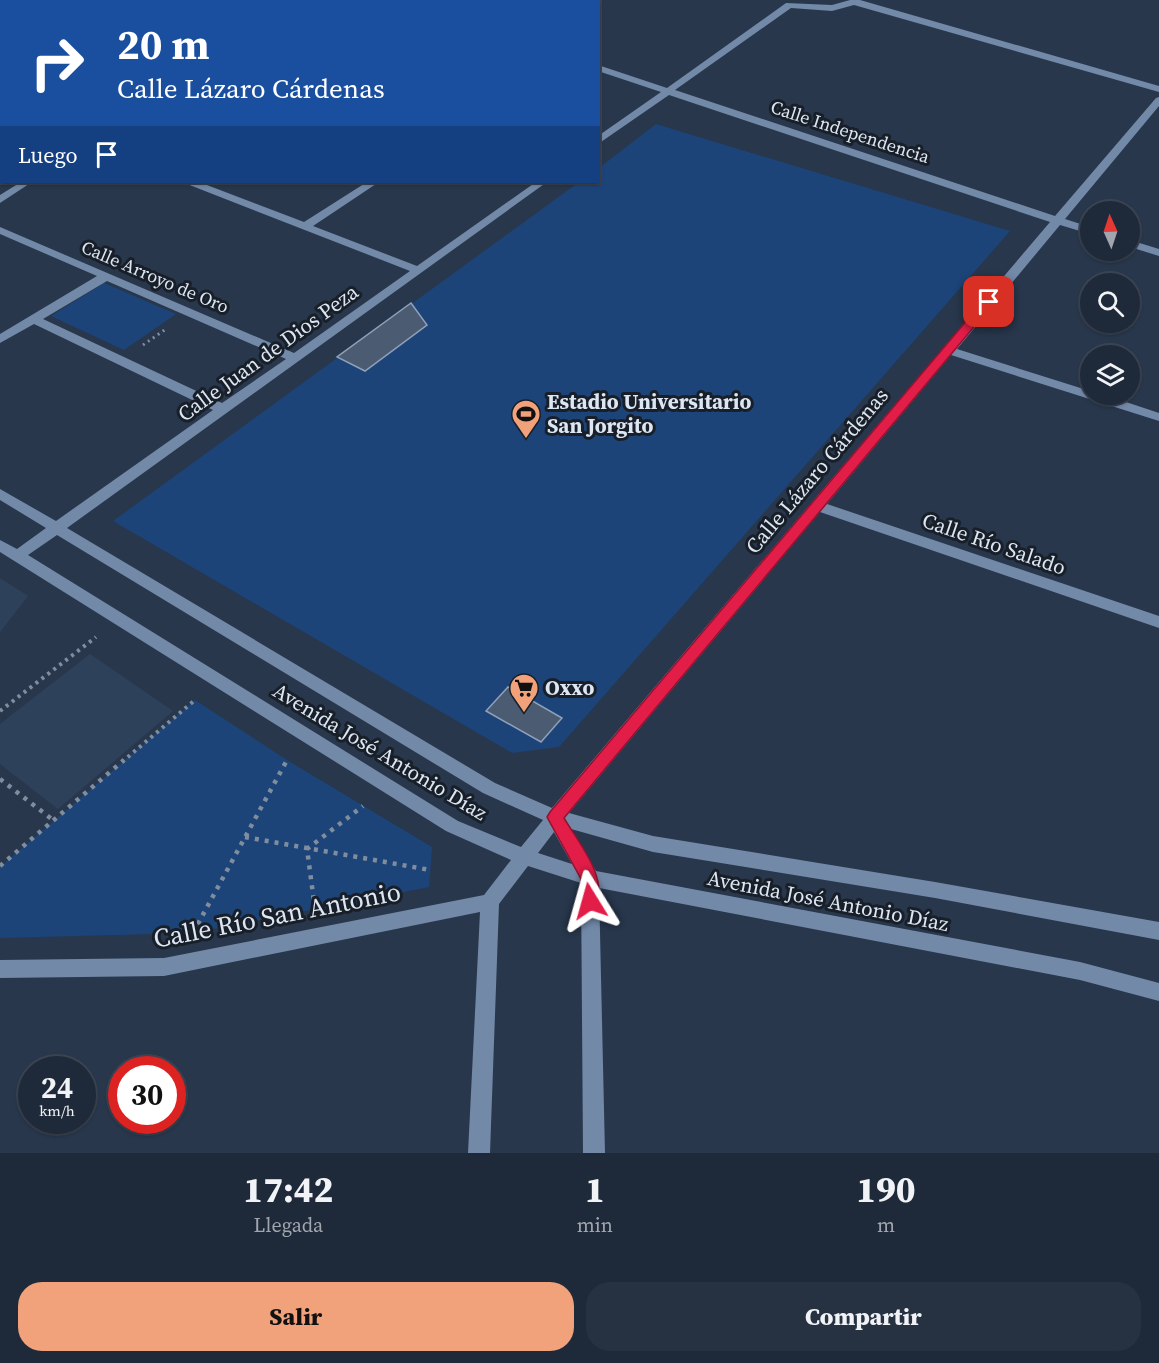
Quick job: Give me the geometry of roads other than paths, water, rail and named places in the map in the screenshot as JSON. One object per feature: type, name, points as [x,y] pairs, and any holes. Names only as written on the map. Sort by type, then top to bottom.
[{"type":"street","points":[[775,0],[789,5],[827,8],[855,1],[1159,89]]},
{"type":"street","points":[[600,140],[789,5]]},
{"type":"street","name":"Calle Independencia","points":[[600,69],[1080,228]]},
{"type":"street","name":"Calle Lázaro Cárdenas","points":[[490,902],[555,817],[1159,100]]},
{"type":"street","points":[[0,200],[26,183]]},
{"type":"street","points":[[194,183],[418,270]]},
{"type":"street","points":[[305,226],[372,183]]},
{"type":"street","name":"Calle Juan de Dios Peza","points":[[17,556],[541,183]]},
{"type":"street","name":"Calle Arroyo de Oro","points":[[0,230],[295,358]]},
{"type":"street","points":[[1140,246],[1159,253]]},
{"type":"street","points":[[0,339],[106,276]]},
{"type":"street","points":[[34,319],[223,409]]},
{"type":"street","points":[[948,350],[1159,417]]},
{"type":"street","name":"Avenida José Antonio Díaz","points":[[0,494],[489,788],[555,817],[653,844],[935,890],[1159,931]]},
{"type":"street","name":"Calle Río Salado","points":[[816,506],[1159,622]]},
{"type":"street","name":"Avenida José Antonio Díaz","points":[[0,545],[453,826],[524,857],[590,878],[1080,971],[1159,992]]},
{"type":"street","points":[[555,817],[590,878],[594,1153]]},
{"type":"street","points":[[479,1153],[490,902]]},
{"type":"street","name":"Calle Río San Antonio","points":[[0,969],[165,967],[490,902]]},
{"type":"place","name":"Estadio Universitario San Jorgito","points":[[526,440]]},
{"type":"place","name":"Oxxo","points":[[524,714]]}]
